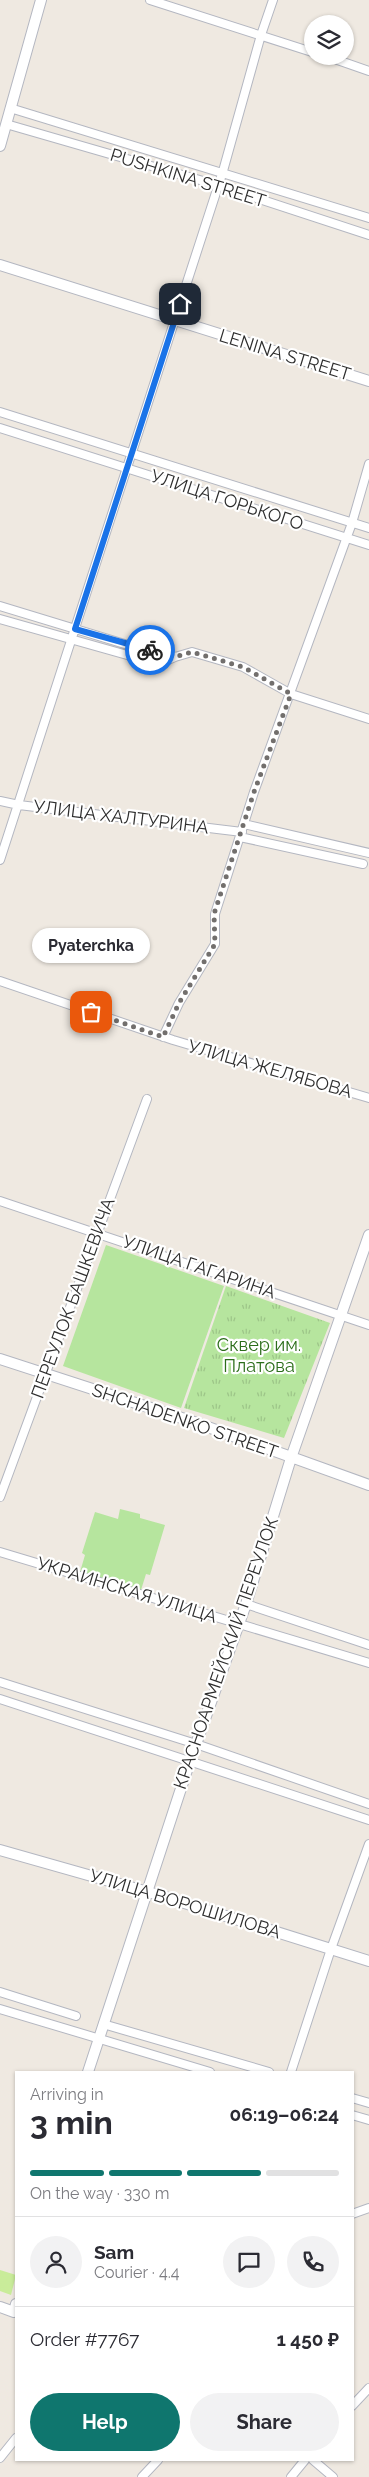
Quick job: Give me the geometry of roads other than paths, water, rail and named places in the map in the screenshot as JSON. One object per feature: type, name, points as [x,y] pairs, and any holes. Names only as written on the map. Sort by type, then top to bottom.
[{"type":"street","points":[[0,146],[6,124],[6,110],[40,0]]},
{"type":"street","points":[[150,0],[304,49]]},
{"type":"street","points":[[0,860],[72,641],[131,451],[175,322],[217,185],[223,172],[261,35],[273,0]]},
{"type":"street","points":[[352,65],[369,71]]},
{"type":"street","name":"PUSHKINA STREET","points":[[6,110],[223,172],[369,218]]},
{"type":"street","name":"PUSHKINA STREET","points":[[6,124],[217,185],[369,235]]},
{"type":"street","name":"LENINA STREET","points":[[0,266],[369,381]]},
{"type":"street","name":"УЛИЦА ГОРЬКОГО","points":[[0,412],[131,451],[369,528]]},
{"type":"street","name":"УЛИЦА ГОРЬКОГО","points":[[0,428],[369,545]]},
{"type":"street","points":[[163,1037],[179,1003],[215,944],[214,914],[347,538],[369,464]]},
{"type":"street","points":[[0,606],[175,657]]},
{"type":"street","points":[[0,619],[72,641],[159,664],[192,652],[243,667],[291,694],[369,719]]},
{"type":"street","name":"УЛИЦА ХАЛТУРИНА","points":[[0,801],[19,805],[242,831],[369,853]]},
{"type":"street","points":[[242,831],[363,864]]},
{"type":"street","name":"УЛИЦА ЖЕЛЯБОВА","points":[[0,981],[163,1037],[369,1098]]},
{"type":"street","name":"ПЕРЕУЛОК БАШКЕВИЧА","points":[[0,1497],[96,1232],[147,1100]]},
{"type":"street","name":"УЛИЦА ГАГАРИНА","points":[[0,1201],[369,1325]]},
{"type":"street","name":"КРАСНОАРМЕЙСКИЙ ПЕРЕУЛОК","points":[[88,2071],[190,1761],[246,1604],[290,1458],[369,1235]]},
{"type":"street","name":"SHCHADENKO STREET","points":[[0,1359],[191,1421],[369,1485]]},
{"type":"street","name":"УКРАИНСКАЯ УЛИЦА","points":[[0,1552],[369,1663]]},
{"type":"street","points":[[246,1604],[369,1645]]},
{"type":"street","points":[[0,1682],[196,1744],[369,1804]]},
{"type":"street","points":[[0,1699],[369,1820]]},
{"type":"street","points":[[291,2071],[331,1949],[369,1844]]},
{"type":"street","name":"УЛИЦА ВОРОШИЛОВА","points":[[0,1850],[146,1892],[369,1961]]},
{"type":"street","points":[[0,1992],[76,2016]]},
{"type":"street","points":[[0,2009],[98,2040],[206,2071]]},
{"type":"street","points":[[103,2024],[266,2071]]},
{"type":"street","points":[[354,2099],[369,2103]]},
{"type":"street","points":[[354,2116],[369,2120]]},
{"type":"street","points":[[354,2213],[369,2208]]},
{"type":"street","points":[[0,2308],[15,2310]]},
{"type":"street","points":[[354,2404],[369,2388]]},
{"type":"street","points":[[0,2458],[15,2439]]},
{"type":"street","points":[[142,2477],[157,2461]]},
{"type":"street","points":[[291,2477],[304,2461]]},
{"type":"street","points":[[314,2461],[334,2477]]},
{"type":"place","name":"Pyaterchka","points":[[91,1012]]},
{"type":"park label","name":"Сквер им. Платова","points":[[259,1355]]}]
